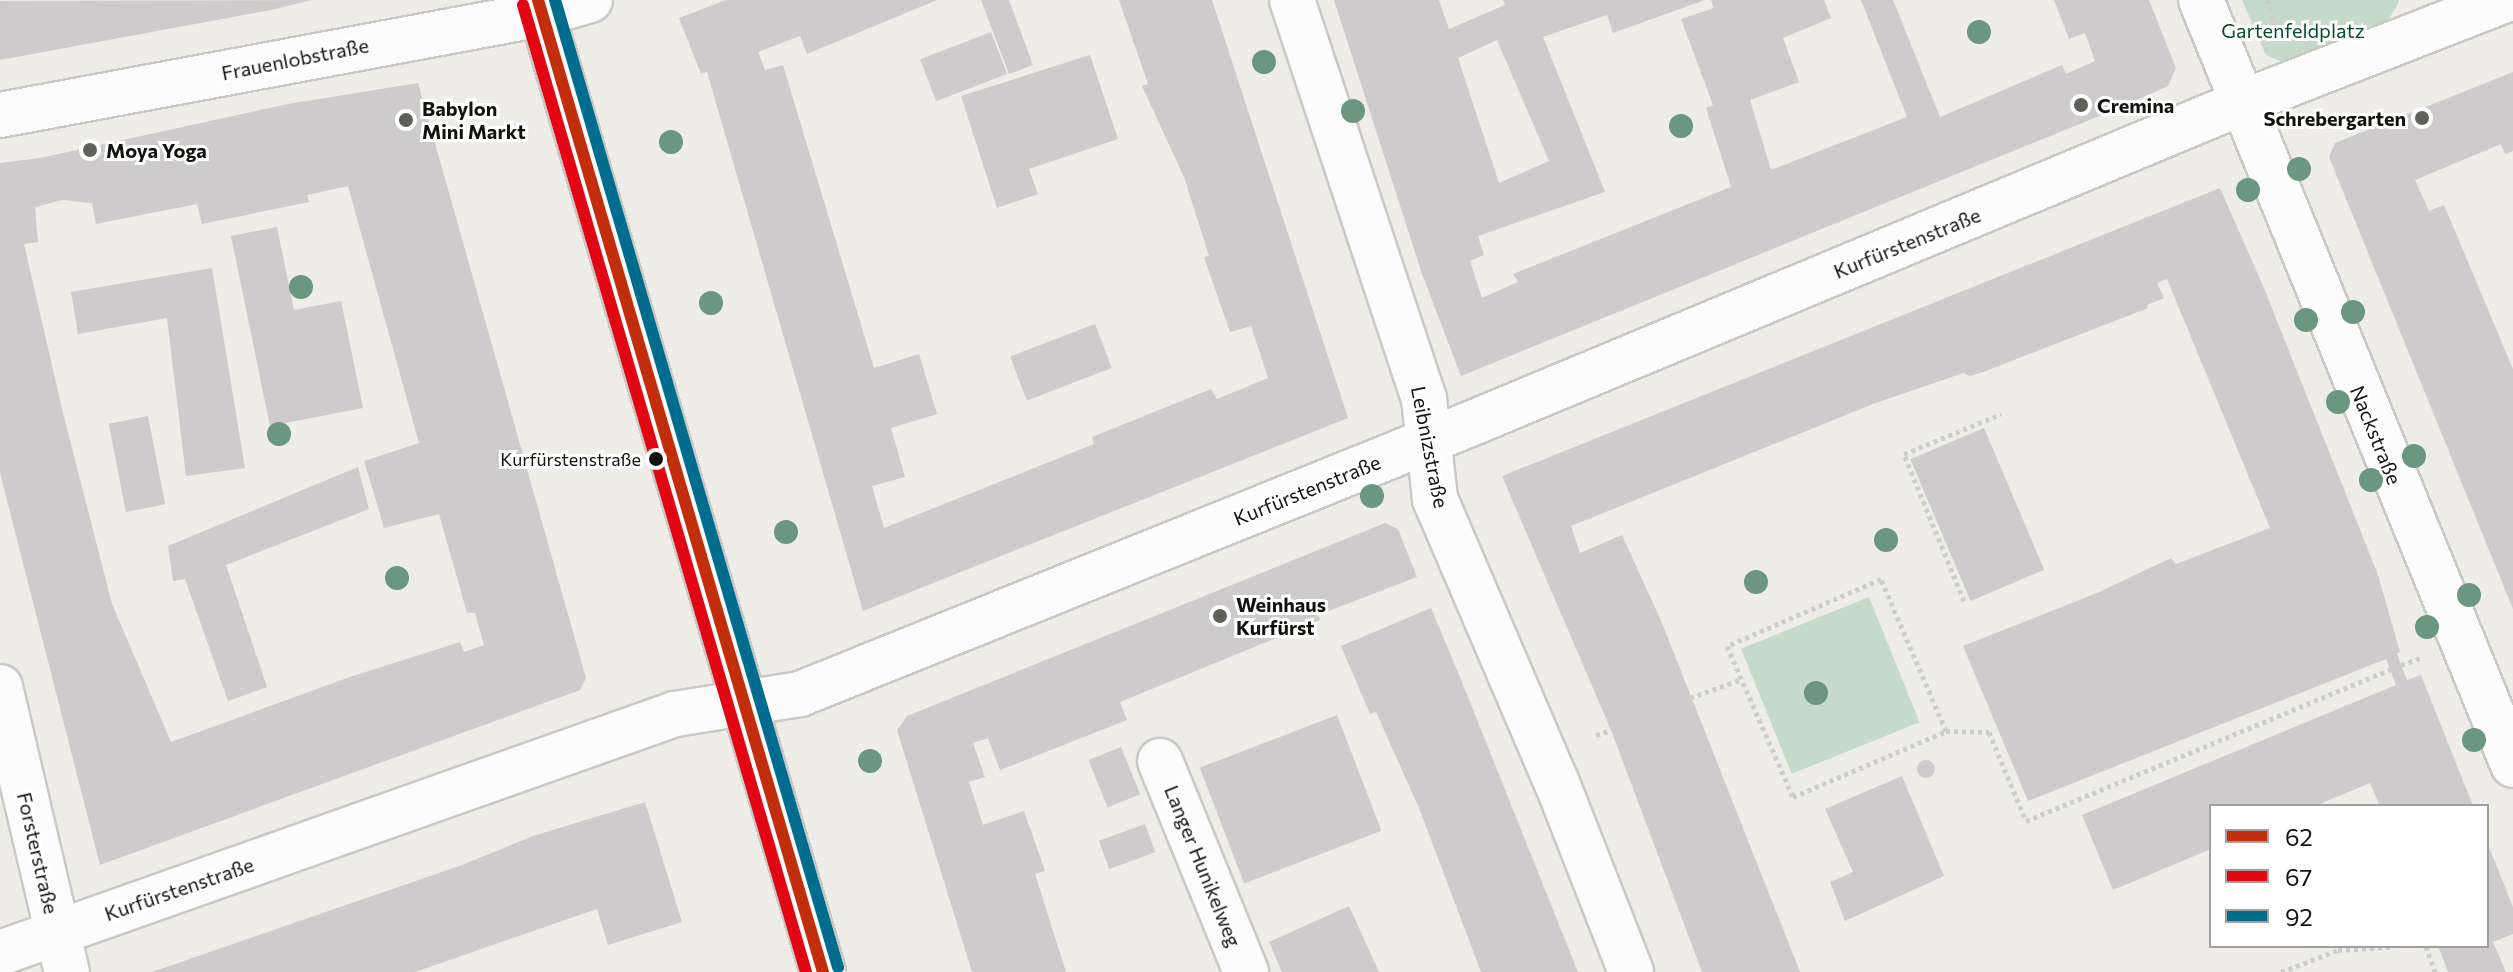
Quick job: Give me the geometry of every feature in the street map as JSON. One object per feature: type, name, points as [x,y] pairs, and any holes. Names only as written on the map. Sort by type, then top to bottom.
[{"type":"street","name":"Frauenlobstraße","points":[[0,115],[540,7],[590,0]]},
{"type":"street","name":"Leibnizstraße","points":[[1292,0],[1424,399],[1435,499],[1557,783],[1631,972]]},
{"type":"street","points":[[2201,0],[2241,103]]},
{"type":"street","name":"Kurfürstenstraße","points":[[0,953],[62,953],[675,714],[800,694],[1429,441],[2241,103],[2458,8],[2505,0]]},
{"type":"street","points":[[540,7],[823,972]]},
{"type":"street","name":"Nackstraße","points":[[2241,103],[2513,765]]},
{"type":"street","name":"Forsterstraße","points":[[0,687],[62,953]]},
{"type":"street","name":"Langer Hunikelweg","points":[[1160,761],[1246,972]]},
{"type":"path","points":[[1964,601],[1904,454],[2001,414]]},
{"type":"path","points":[[1946,731],[1881,579],[1727,646],[1793,797],[1946,731],[1989,732],[2026,821],[2391,669]]},
{"type":"path","points":[[1690,698],[1742,679]]},
{"type":"path","points":[[1596,735],[1611,730]]},
{"type":"path","points":[[2281,972],[2338,950],[2373,948]]},
{"type":"path","points":[[2427,948],[2435,972]]},
{"type":"green space","name":"Gartenfeldplatz","points":[[2242,0],[2399,2],[2385,26],[2284,63],[2266,55]]},
{"type":"green space","points":[[1869,597],[1920,722],[1792,774],[1741,649]]},
{"type":"building","points":[[312,0],[271,10],[0,60],[0,1]]},
{"type":"building","points":[[726,0],[937,0],[807,54],[800,36],[758,52],[765,70],[783,65],[874,368],[919,354],[937,414],[891,428],[905,477],[872,486],[884,528],[1094,444],[1092,437],[1211,389],[1217,399],[1268,378],[1251,326],[1230,332],[1204,257],[1209,256],[1184,177],[1142,86],[1148,84],[1119,0],[1212,0],[1348,418],[863,611],[707,72],[701,74],[679,18]]},
{"type":"building","points":[[981,0],[1009,0],[1033,65],[1009,74]]},
{"type":"building","points":[[1334,0],[1439,0],[1449,29],[1505,5],[1503,0],[1705,0],[1613,33],[1607,15],[1543,37],[1605,192],[1478,236],[1484,255],[1470,261],[1482,298],[1518,282],[1513,274],[1731,187],[1706,108],[1713,105],[1681,19],[1714,8],[1711,0],[1824,0],[1831,18],[1783,38],[1799,82],[1750,100],[1771,170],[1907,117],[1861,0],[1893,0],[1940,117],[2062,65],[2066,74],[2095,61],[2085,33],[2069,39],[2054,0],[2149,0],[2176,68],[2168,86],[2114,110],[1461,376],[1422,274]],"holes":[[[1497,40],[1549,161],[1499,183],[1458,58]]]},
{"type":"building","points":[[991,32],[1007,74],[936,101],[920,59]]},
{"type":"building","points":[[1090,55],[1118,139],[1029,169],[1038,194],[997,208],[961,96]]},
{"type":"building","points":[[2513,72],[2513,151],[2505,154],[2501,144],[2415,180],[2429,211],[2444,205],[2513,369],[2513,609],[2329,157],[2335,143]]},
{"type":"building","points":[[418,83],[586,678],[580,690],[100,865],[0,473],[0,163],[40,158],[288,104]],"holes":[[[348,186],[419,443],[364,461],[384,528],[439,514],[467,613],[475,613],[484,645],[464,652],[460,642],[350,677],[171,742],[112,604],[63,413],[24,244],[38,242],[35,207],[62,200],[92,203],[96,224],[197,204],[202,224],[309,202],[307,195]]]},
{"type":"building","points":[[2220,188],[2264,288],[2378,575],[2400,652],[2397,653],[2407,680],[2421,675],[2472,804],[2379,804],[2370,783],[2320,804],[2209,804],[2209,850],[2113,890],[2082,815],[2396,685],[2386,659],[2028,801],[1963,646],[2097,593],[2171,558],[2176,564],[2270,528],[2167,279],[2157,283],[2164,298],[2147,305],[2148,308],[1983,372],[1970,376],[1963,373],[1873,404],[1571,526],[1580,553],[1622,535],[1662,623],[1800,972],[1702,972],[1611,730],[1502,476]]},
{"type":"building","points":[[277,227],[294,310],[341,301],[363,408],[270,426],[231,236]]},
{"type":"building","points":[[212,268],[245,468],[186,476],[167,318],[78,334],[71,292]]},
{"type":"building","points":[[1095,324],[1112,368],[1027,400],[1010,357]]},
{"type":"building","points":[[148,416],[165,504],[126,512],[109,424]]},
{"type":"building","points":[[1984,428],[2044,570],[1971,601],[1910,459]]},
{"type":"building","points":[[358,467],[369,509],[226,565],[267,687],[228,701],[185,579],[173,581],[168,546]]},
{"type":"building","points":[[1385,523],[1398,529],[1417,577],[1318,615],[1320,620],[1120,702],[1127,720],[1000,770],[988,738],[973,743],[985,777],[969,782],[983,825],[1024,811],[1045,871],[1035,874],[1066,972],[972,972],[897,730],[907,716]]},
{"type":"building","points":[[1431,608],[1578,972],[1481,972],[1419,808],[1376,712],[1370,714],[1341,646]]},
{"type":"building","points":[[1337,715],[1381,831],[1244,883],[1200,768]]},
{"type":"building","points":[[1121,747],[1140,794],[1108,807],[1089,760]]},
{"type":"building","points":[[1926,760],[1935,769],[1926,778],[1917,769]]},
{"type":"building","points":[[1902,776],[1944,876],[1845,921],[1830,882],[1853,872],[1825,809]]},
{"type":"building","points":[[645,802],[682,922],[608,945],[597,909],[415,972],[152,972],[462,865],[533,836]]},
{"type":"building","points":[[1145,824],[1155,852],[1109,869],[1099,841]]},
{"type":"building","points":[[2489,847],[2513,907],[2513,934],[2493,942],[2506,972],[2448,972],[2439,948],[2489,948]]},
{"type":"building","points":[[1349,906],[1379,972],[1282,972],[1269,942]]},
{"type":"transit line","name":"62","points":[[538,0],[823,972]]},
{"type":"transit line","name":"92","points":[[555,0],[838,967]]},
{"type":"transit line","name":"67","points":[[523,5],[806,972]]},
{"type":"place","name":"Cremina","points":[[2081,105]]},
{"type":"place","name":"Schrebergarten","points":[[2422,118]]},
{"type":"place","name":"Babylon Mini Markt","points":[[406,120]]},
{"type":"place","name":"Moya Yoga","points":[[90,150]]},
{"type":"place","name":"Kurfürstenstraße","points":[[656,459]]},
{"type":"place","name":"Weinhaus Kurfürst","points":[[1220,616]]}]
